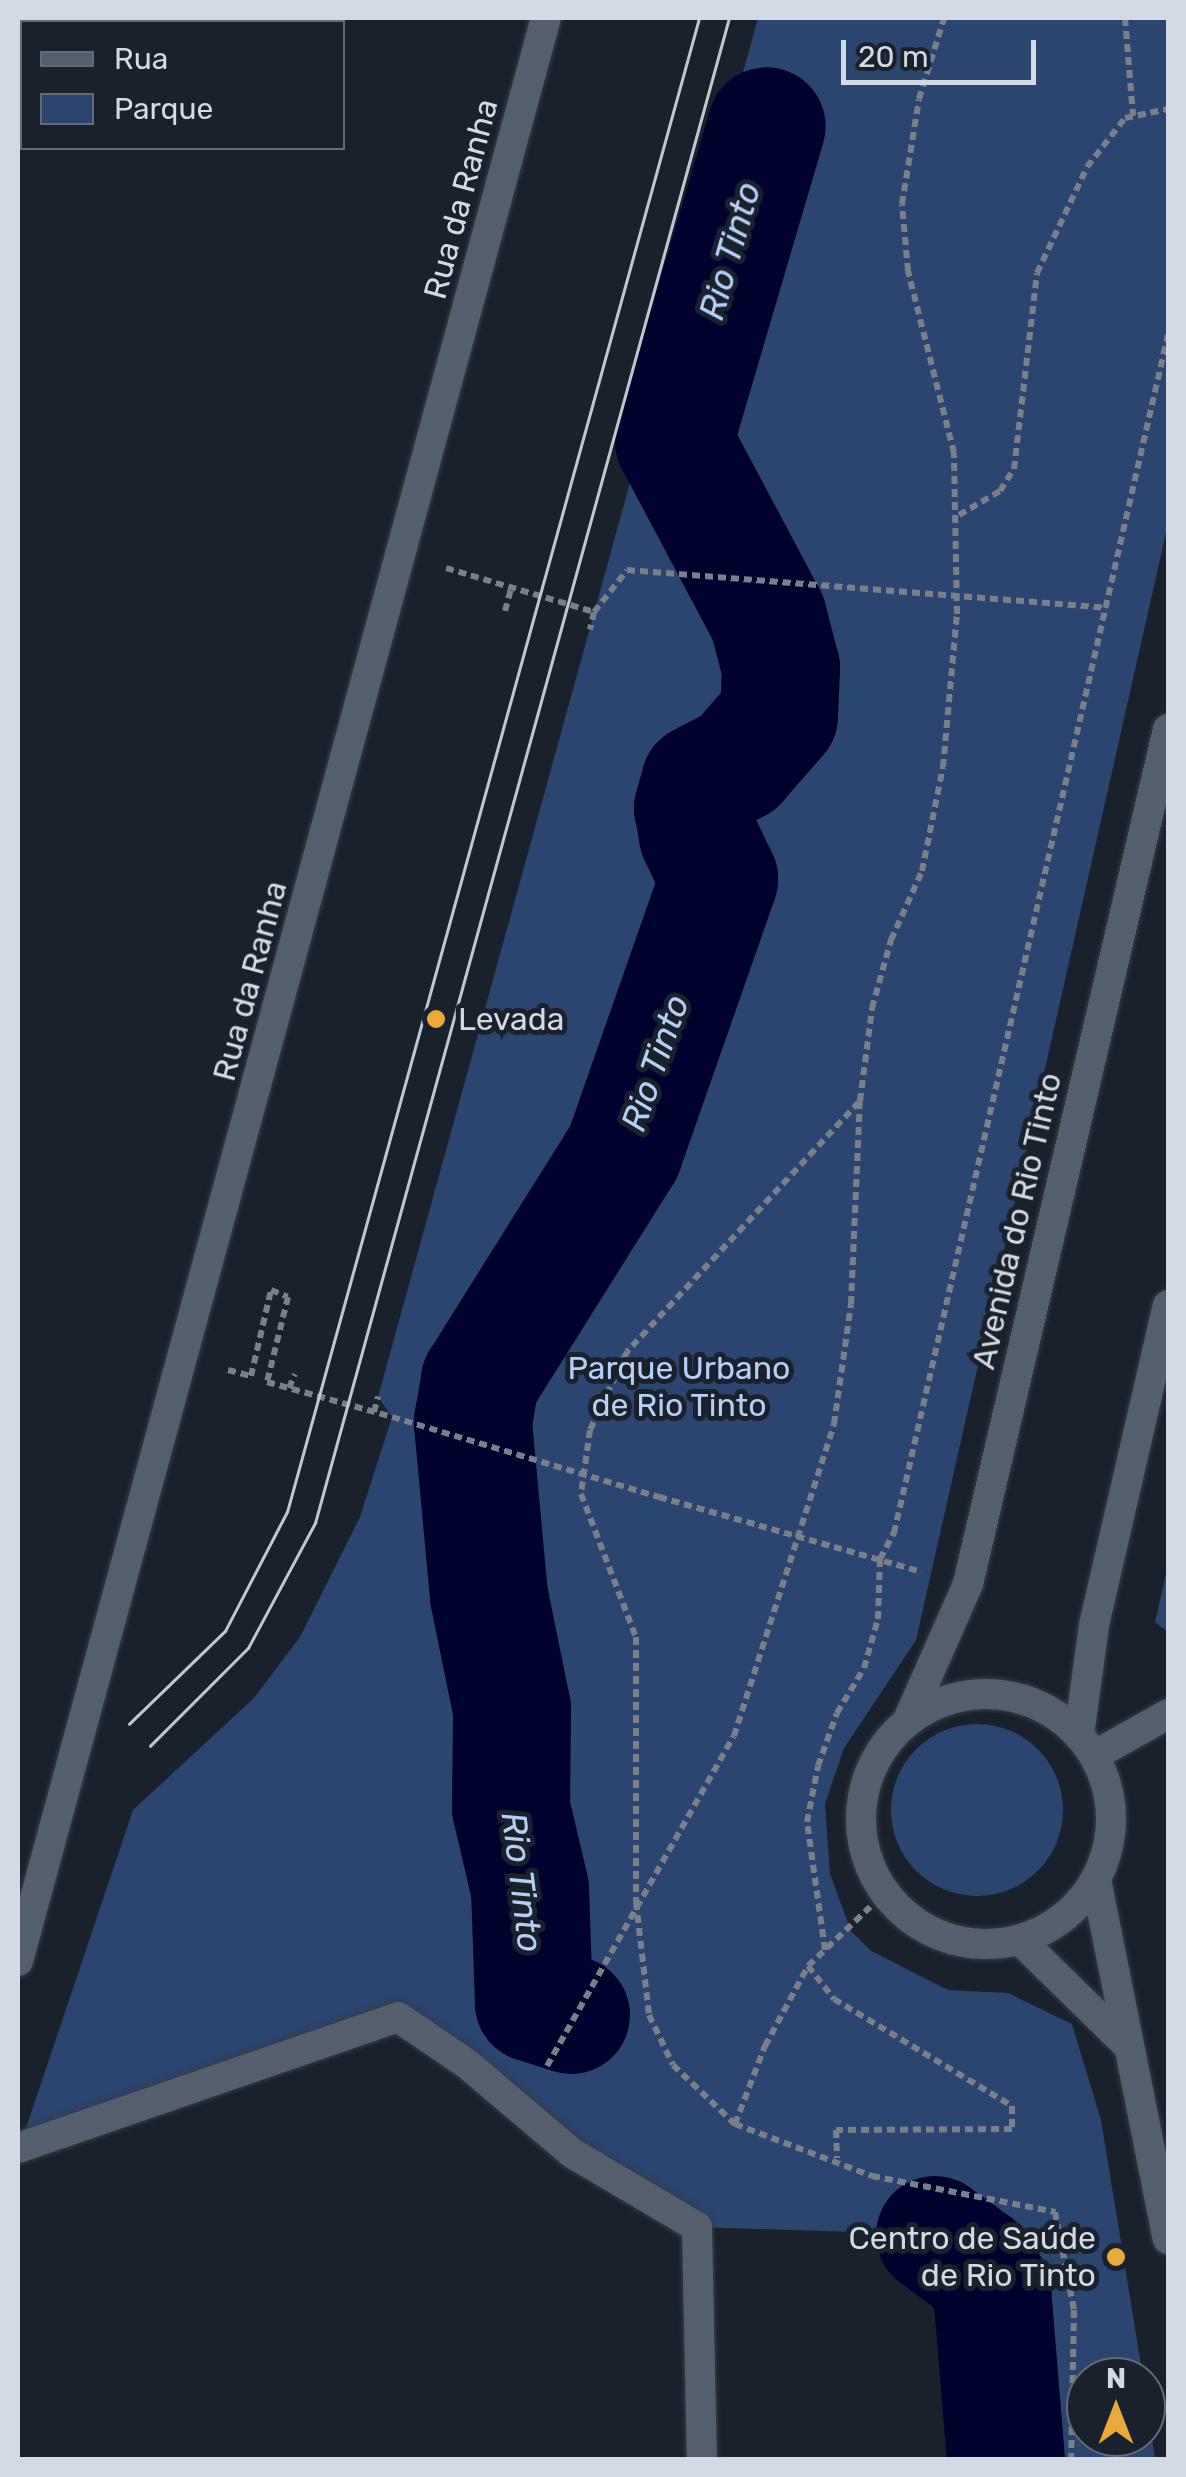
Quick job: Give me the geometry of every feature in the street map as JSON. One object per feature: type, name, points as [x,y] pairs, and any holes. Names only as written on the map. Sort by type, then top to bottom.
[{"type":"street","name":"Rua da Ranha","points":[[18,1959],[546,18]]},
{"type":"street","name":"Avenida do Rio Tinto","points":[[908,1720],[968,1584],[1168,729]]},
{"type":"street","points":[[1088,1744],[1055,1712],[1018,1697],[980,1693],[939,1703],[908,1720],[881,1748],[865,1783],[860,1821],[867,1859],[886,1893],[912,1920],[946,1938],[982,1944],[1020,1940],[1076,1906],[1096,1880],[1109,1845],[1112,1807],[1088,1744],[1094,1626],[1168,1305]]},
{"type":"street","points":[[1088,1744],[1168,1714]]},
{"type":"street","points":[[1096,1880],[1124,2042],[1168,2238]]},
{"type":"street","points":[[1020,1940],[1124,2042]]},
{"type":"street","points":[[18,2148],[398,2017],[522,2110],[572,2153],[697,2227],[702,2460]]},
{"type":"path","points":[[522,2110],[636,1902],[734,1736],[834,1424],[851,1304],[860,1101],[872,1008],[891,940],[922,871],[943,767],[960,515],[954,453],[908,271],[902,204],[919,100],[944,18]]},
{"type":"path","points":[[1125,18],[1133,116]]},
{"type":"path","points":[[960,515],[1000,491],[1014,469],[1038,274],[1100,144],[1133,116],[1168,109]]},
{"type":"path","points":[[824,1950],[806,1822],[818,1766],[837,1712],[864,1668],[878,1619],[880,1559],[894,1533],[1168,335]]},
{"type":"path","points":[[401,555],[594,612]]},
{"type":"path","points":[[590,630],[594,612],[626,570],[1106,608]]},
{"type":"path","points":[[505,611],[511,588]]},
{"type":"path","points":[[860,1101],[626,1352],[590,1430],[581,1494],[636,1638],[636,1902],[649,2015],[673,2065],[735,2124],[783,2146],[837,2158],[872,2176],[1055,2212],[1074,2310],[1071,2460]]},
{"type":"path","points":[[254,1362],[271,1290],[288,1297],[266,1382],[880,1559]]},
{"type":"path","points":[[289,1388],[294,1374]]},
{"type":"path","points":[[374,1412],[378,1397]]},
{"type":"path","points":[[735,2124],[764,2046],[808,1966],[886,1893]]},
{"type":"path","points":[[808,1966],[834,1998],[1012,2106],[1012,2129],[836,2130],[837,2158]]},
{"type":"green space","name":"Parque Urbano de Rio Tinto","points":[[758,18],[1168,18],[1168,524],[916,1640],[844,1748],[825,1804],[830,1874],[851,1931],[871,1951],[948,1990],[1008,1993],[1072,2024],[1101,2120],[1140,2357],[1066,2357],[1066,2457],[1155,2459],[962,2459],[948,2326],[886,2233],[697,2227],[398,2017],[19,2149],[133,1810],[254,1698],[300,1637],[360,1517],[392,1417],[378,1397]]},
{"type":"green space","points":[[1168,1565],[1168,1632],[1155,1622]]},
{"type":"green space","points":[[977,1724],[1010,1731],[1038,1749],[1056,1777],[1063,1810],[1056,1843],[1038,1871],[1010,1889],[977,1896],[944,1889],[916,1871],[898,1843],[891,1810],[898,1777],[916,1749],[944,1731]]},
{"type":"waterway","name":"Rio Tinto","points":[[571,2015],[534,2003],[530,1889],[511,1808],[512,1709],[489,1596],[473,1422],[480,1381],[624,1151],[719,879],[698,835],[693,808],[700,783],[738,763],[779,716],[781,668],[768,618],[674,441],[767,126]]},
{"type":"waterway","name":"Rio Tinto","points":[[935,2235],[976,2265],[992,2290],[1006,2460]]},
{"type":"tram line","points":[[129,1724],[225,1631],[287,1512],[699,18]]},
{"type":"tram line","points":[[150,1746],[248,1648],[315,1523],[729,18]]},
{"type":"place","name":"Levada","points":[[436,1019]]},
{"type":"place","name":"Centro de Saúde de Rio Tinto","points":[[1116,2257]]}]
